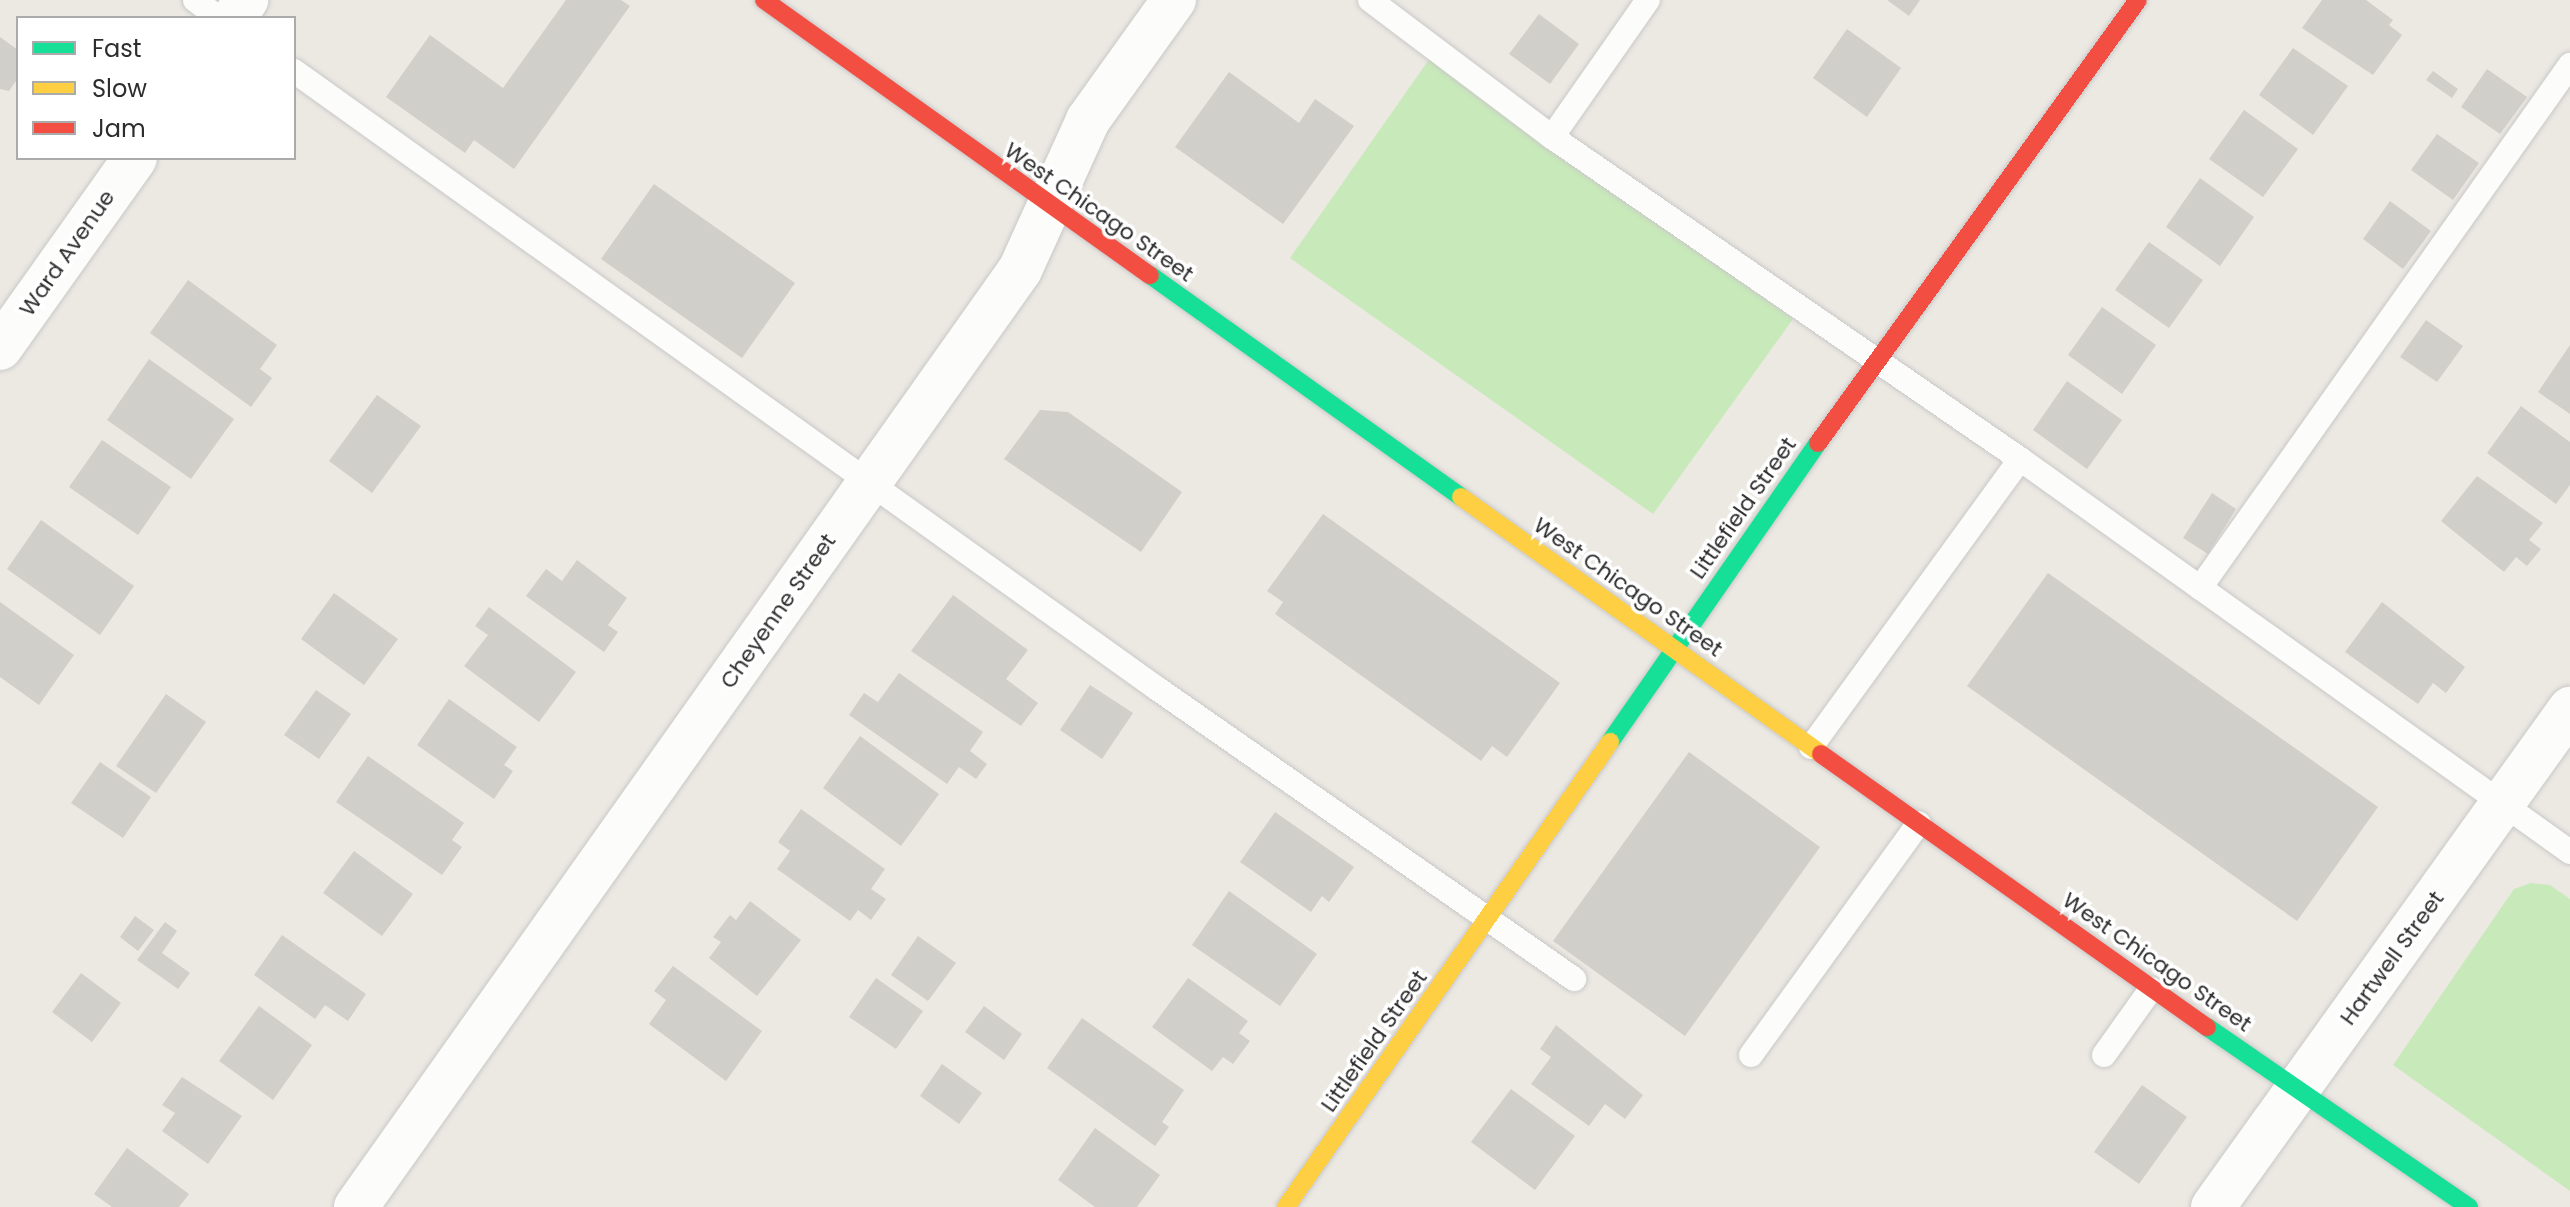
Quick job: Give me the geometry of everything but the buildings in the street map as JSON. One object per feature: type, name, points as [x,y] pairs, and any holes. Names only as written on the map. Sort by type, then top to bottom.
[{"type":"street","name":"West Chicago Street","points":[[764,0],[2151,989],[2469,1207]]},
{"type":"street","name":"Cheyenne Street","points":[[356,1207],[1020,270],[1088,120],[1174,0]]},
{"type":"street","name":"Littlefield Street","points":[[1286,1207],[1490,920],[1878,361],[2138,0]]},
{"type":"street","name":"Ward Avenue","points":[[0,348],[134,160]]},
{"type":"street","name":"Hartwell Street","points":[[2213,1207],[2570,709]]},
{"type":"lane","points":[[195,0],[216,16]]},
{"type":"lane","points":[[1370,0],[1552,137],[2020,459],[2570,852]]},
{"type":"lane","points":[[1552,137],[1648,0]]},
{"type":"lane","points":[[2200,588],[2570,65]]},
{"type":"lane","points":[[296,72],[1574,979]]},
{"type":"lane","points":[[1811,747],[2020,459]]},
{"type":"lane","points":[[1751,1055],[1919,823]]},
{"type":"lane","points":[[2104,1055],[2151,989]]},
{"type":"green space","points":[[1430,58],[1793,319],[1653,514],[1290,258]]},
{"type":"green space","points":[[2531,883],[2550,885],[2570,899],[2570,1191],[2393,1065],[2514,889]]},
{"type":"traffic: fast","points":[[1150,275],[1461,497]]},
{"type":"traffic: fast","points":[[1610,742],[1818,443]]},
{"type":"traffic: fast","points":[[2207,1027],[2469,1207]]},
{"type":"traffic: slow","points":[[1461,497],[1821,754]]},
{"type":"traffic: slow","points":[[1286,1207],[1610,742]]},
{"type":"traffic: jam","points":[[764,0],[1150,275]]},
{"type":"traffic: jam","points":[[1818,443],[2138,0]]},
{"type":"traffic: jam","points":[[1821,754],[2207,1027]]}]
